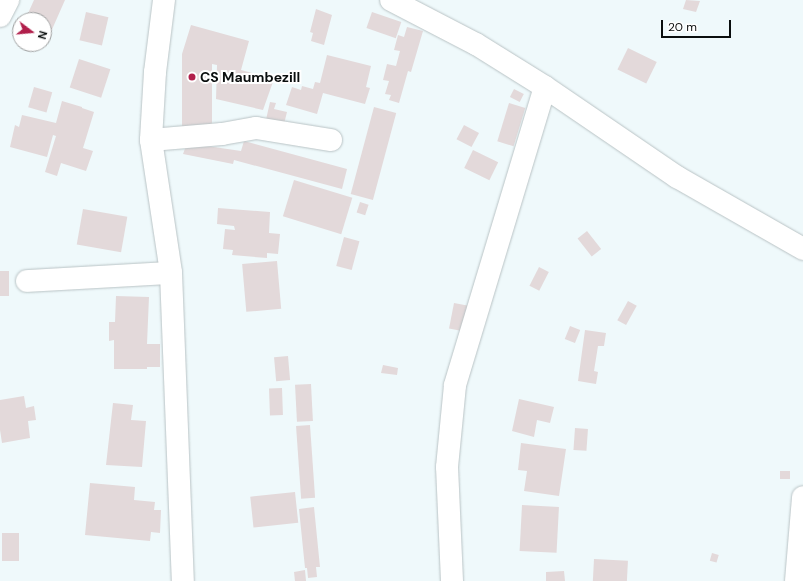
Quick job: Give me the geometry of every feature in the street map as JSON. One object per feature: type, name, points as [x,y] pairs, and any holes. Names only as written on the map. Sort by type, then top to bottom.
[{"type":"street","points":[[0,16],[8,0]]},
{"type":"street","points":[[164,0],[155,72],[151,140],[171,273],[183,581]]},
{"type":"street","points":[[391,0],[476,44],[545,86],[677,177],[803,249]]},
{"type":"street","points":[[452,581],[447,467],[455,385],[545,86]]},
{"type":"street","points":[[151,140],[222,134],[256,128],[331,140]]},
{"type":"street","points":[[27,281],[171,273]]},
{"type":"street","points":[[796,581],[803,498]]},
{"type":"building","points":[[34,0],[65,0],[52,29],[52,12],[29,12]]},
{"type":"building","points":[[686,0],[700,1],[696,12],[683,9]]},
{"type":"building","points":[[316,9],[332,15],[324,45],[311,41],[313,33],[310,32]]},
{"type":"building","points":[[86,12],[108,17],[102,45],[79,40]]},
{"type":"building","points":[[372,12],[401,22],[396,38],[366,28]]},
{"type":"building","points":[[191,25],[249,41],[241,70],[274,79],[263,110],[216,99],[217,65],[212,64],[212,128],[182,129],[182,54]]},
{"type":"building","points":[[407,27],[423,31],[411,72],[408,71],[399,103],[389,100],[391,95],[385,94],[389,81],[383,80],[387,64],[396,66],[400,51],[394,50],[398,35],[404,37]]},
{"type":"building","points":[[628,48],[657,62],[646,84],[617,70]]},
{"type":"building","points":[[327,55],[371,66],[366,87],[370,88],[365,104],[323,93],[317,114],[286,105],[292,87],[301,90],[302,86],[313,89],[315,82],[320,83]]},
{"type":"building","points":[[79,59],[110,69],[101,98],[70,88]]},
{"type":"building","points":[[34,87],[52,92],[46,112],[28,107]]},
{"type":"building","points":[[514,89],[524,94],[520,102],[510,97]]},
{"type":"building","points":[[62,101],[94,112],[83,148],[93,151],[86,171],[61,163],[57,176],[45,172],[56,136],[53,135],[47,157],[10,147],[15,125],[19,127],[22,115],[56,123]]},
{"type":"building","points":[[270,102],[276,103],[274,109],[287,112],[283,128],[265,124]]},
{"type":"building","points":[[509,103],[525,108],[514,146],[497,141]]},
{"type":"building","points":[[374,107],[396,113],[373,200],[351,194]]},
{"type":"building","points":[[464,125],[479,133],[471,147],[456,139]]},
{"type":"building","points":[[244,141],[347,169],[342,189],[234,160],[233,164],[183,154],[187,143],[241,151]]},
{"type":"building","points":[[473,150],[498,162],[489,180],[464,168]]},
{"type":"building","points":[[294,180],[352,198],[341,234],[283,216]]},
{"type":"building","points":[[360,202],[369,205],[365,215],[357,212]]},
{"type":"building","points":[[218,208],[270,212],[269,233],[280,234],[278,254],[267,253],[267,258],[232,255],[233,250],[223,249],[225,229],[235,230],[234,226],[217,224]]},
{"type":"building","points":[[83,209],[127,217],[121,252],[77,244]]},
{"type":"building","points":[[587,231],[601,249],[592,257],[578,238]]},
{"type":"building","points":[[344,237],[359,241],[352,270],[336,266]]},
{"type":"building","points":[[277,261],[281,309],[246,312],[242,264]]},
{"type":"building","points":[[539,267],[549,272],[539,291],[529,286]]},
{"type":"building","points":[[0,271],[9,271],[9,296],[0,296]]},
{"type":"building","points":[[116,296],[149,297],[147,344],[160,344],[160,367],[147,367],[147,369],[114,369],[114,340],[109,341],[109,322],[115,322]]},
{"type":"building","points":[[628,301],[637,306],[626,325],[617,320]]},
{"type":"building","points":[[454,303],[470,306],[465,332],[449,329]]},
{"type":"building","points":[[570,326],[580,330],[575,343],[565,339]]},
{"type":"building","points":[[585,330],[606,333],[604,346],[598,346],[594,371],[598,372],[596,384],[578,381]]},
{"type":"building","points":[[288,356],[290,380],[276,381],[274,357]]},
{"type":"building","points":[[383,365],[398,368],[397,375],[381,373]]},
{"type":"building","points":[[311,384],[313,421],[297,422],[295,385]]},
{"type":"building","points":[[269,388],[282,388],[283,415],[270,415]]},
{"type":"building","points":[[24,396],[26,408],[34,406],[36,420],[28,421],[30,438],[2,443],[0,430],[0,400]]},
{"type":"building","points":[[519,399],[554,407],[550,423],[537,420],[534,437],[512,431]]},
{"type":"building","points":[[113,403],[133,405],[131,420],[146,421],[142,467],[106,465]]},
{"type":"building","points":[[310,425],[315,498],[301,499],[296,426]]},
{"type":"building","points":[[575,428],[588,429],[586,451],[573,450]]},
{"type":"building","points":[[521,443],[566,449],[559,496],[524,491],[527,471],[518,470]]},
{"type":"building","points":[[780,471],[790,471],[790,479],[780,479]]},
{"type":"building","points":[[90,483],[135,487],[134,500],[155,502],[154,510],[161,510],[160,533],[151,532],[150,541],[85,535]]},
{"type":"building","points":[[295,492],[298,523],[253,528],[250,497]]},
{"type":"building","points":[[522,505],[559,507],[557,553],[520,551]]},
{"type":"building","points":[[314,507],[320,567],[316,567],[317,577],[308,578],[307,568],[305,568],[299,509]]},
{"type":"building","points":[[2,533],[19,533],[19,561],[2,561]]},
{"type":"building","points":[[712,553],[719,555],[717,563],[710,561]]},
{"type":"building","points":[[594,559],[628,561],[627,581],[593,581]]},
{"type":"building","points":[[305,570],[306,581],[295,581],[294,572]]},
{"type":"building","points":[[564,571],[565,581],[546,581],[546,572]]},
{"type":"place","name":"CS Maumbezill","points":[[192,77]]}]
